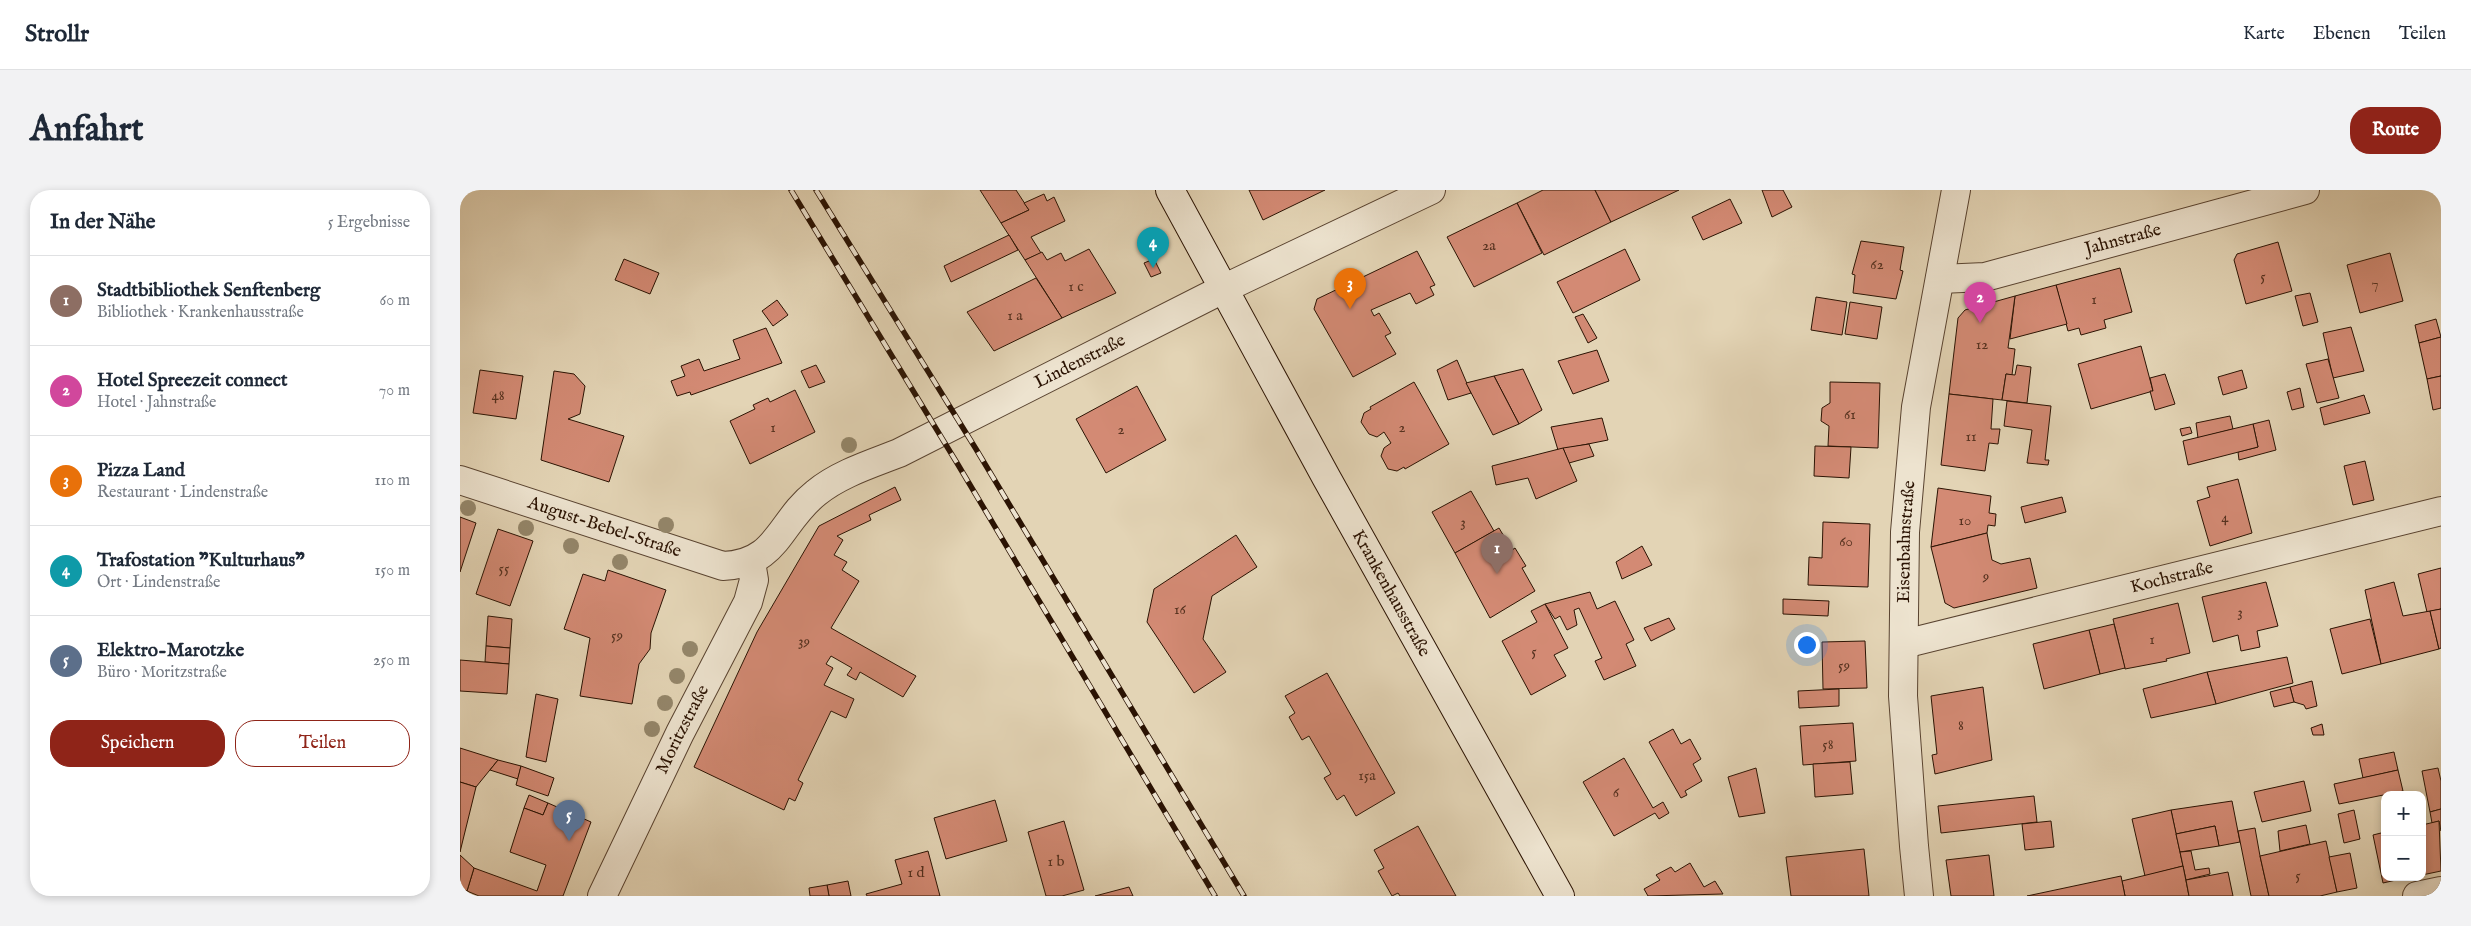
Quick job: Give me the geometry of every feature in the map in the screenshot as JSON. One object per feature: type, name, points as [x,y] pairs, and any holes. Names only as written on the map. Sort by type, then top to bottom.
[{"type":"street","name":"Krankenhausstraße","points":[[1170,190],[1326,477],[1560,896]]},
{"type":"street","name":"Lindenstraße","points":[[751,562],[767,551],[798,510],[816,492],[858,469],[899,453],[1223,289],[1431,190]]},
{"type":"street","name":"Eisenbahnstraße","points":[[1920,896],[1914,846],[1903,696],[1905,532],[1916,407],[1956,190]]},
{"type":"street","name":"Jahnstraße","points":[[1940,279],[1985,277],[2305,190]]},
{"type":"street","name":"August-Bebel-Straße","points":[[460,480],[723,566],[738,566],[751,562]]},
{"type":"street","name":"Kochstraße","points":[[1904,644],[2441,511]]},
{"type":"street","name":"Moritzstraße","points":[[602,896],[680,733],[748,602],[754,580],[751,562]]},
{"type":"street","points":[[2417,896],[2441,891]]},
{"type":"building","points":[[980,190],[1016,190],[1029,210],[1001,223]]},
{"type":"building","points":[[1249,190],[1325,190],[1263,220]]},
{"type":"building","points":[[1543,190],[1595,190],[1611,222],[1544,255],[1517,203]]},
{"type":"building","points":[[1595,190],[1679,190],[1611,222]]},
{"type":"building","points":[[1762,190],[1783,190],[1792,207],[1772,217]]},
{"type":"building","points":[[1044,194],[1047,201],[1054,197],[1065,221],[1031,237],[1041,253],[1025,260],[1001,223],[1029,210],[1024,203]]},
{"type":"building","points":[[1730,199],[1742,223],[1703,240],[1692,217]]},
{"type":"building","points":[[1517,203],[1542,253],[1474,287],[1447,237]]},
{"type":"building","points":[[1009,235],[1018,250],[951,282],[944,266]]},
{"type":"building","points":[[1861,241],[1904,247],[1900,270],[1903,271],[1896,299],[1853,293],[1855,275],[1852,274]]},
{"type":"building","points":[[2278,242],[2292,291],[2246,304],[2234,260],[2237,254]]},
{"type":"building","points":[[1089,249],[1116,293],[1062,318],[1025,260],[1042,252],[1047,260],[1061,253],[1065,261]]},
{"type":"building","points":[[1625,249],[1640,280],[1573,313],[1557,282]]},
{"type":"building","points":[[1417,251],[1435,285],[1430,287],[1434,295],[1416,304],[1410,293],[1371,310],[1374,316],[1379,313],[1391,333],[1385,336],[1396,354],[1353,377],[1314,309],[1317,299]]},
{"type":"building","points":[[2390,253],[2403,301],[2360,313],[2347,265]]},
{"type":"building","points":[[624,259],[659,273],[650,294],[615,280]]},
{"type":"building","points":[[1154,259],[1161,273],[1151,277],[1144,263]]},
{"type":"building","points":[[2120,268],[2132,312],[2104,320],[2106,328],[2081,335],[2079,328],[2068,331],[2056,285]]},
{"type":"building","points":[[1036,278],[1062,318],[994,351],[967,312]]},
{"type":"building","points":[[2056,285],[2067,324],[2010,339],[2015,296]]},
{"type":"building","points":[[2310,293],[2318,322],[2303,326],[2295,296]]},
{"type":"building","points":[[2015,296],[2008,348],[2015,349],[2012,375],[2006,374],[2002,400],[1949,394],[1958,318],[1965,310]]},
{"type":"building","points":[[1816,297],[1847,302],[1842,335],[1811,330]]},
{"type":"building","points":[[777,300],[788,315],[773,326],[762,311]]},
{"type":"building","points":[[1850,302],[1882,307],[1877,339],[1845,334]]},
{"type":"building","points":[[1583,314],[1597,338],[1588,343],[1575,317]]},
{"type":"building","points":[[2436,319],[2441,337],[2419,343],[2415,325]]},
{"type":"building","points":[[2351,327],[2364,371],[2333,378],[2323,333]]},
{"type":"building","points":[[766,328],[782,363],[691,395],[690,392],[677,396],[671,381],[685,376],[681,366],[699,359],[704,371],[740,359],[733,340]]},
{"type":"building","points":[[2441,337],[2441,376],[2427,379],[2419,343]]},
{"type":"building","points":[[2141,346],[2153,391],[2091,409],[2078,364]]},
{"type":"building","points":[[1597,350],[1609,381],[1573,394],[1558,361]]},
{"type":"building","points":[[2328,359],[2339,398],[2317,403],[2306,364]]},
{"type":"building","points":[[1457,360],[1471,393],[1448,400],[1437,370]]},
{"type":"building","points":[[816,365],[825,382],[809,388],[801,371]]},
{"type":"building","points":[[2017,365],[2031,367],[2027,403],[2002,400],[2006,374],[2015,375]]},
{"type":"building","points":[[1523,369],[1542,410],[1519,424],[1494,376]]},
{"type":"building","points":[[480,370],[523,376],[516,419],[473,413]]},
{"type":"building","points":[[2242,370],[2247,388],[2223,395],[2218,377]]},
{"type":"building","points":[[554,371],[574,374],[585,386],[580,414],[568,419],[624,436],[609,482],[541,460]]},
{"type":"building","points":[[2165,374],[2175,404],[2155,410],[2150,391],[2153,391],[2150,378]]},
{"type":"building","points":[[1494,376],[1519,424],[1493,435],[1466,383]]},
{"type":"building","points":[[2441,376],[2441,408],[2433,410],[2427,379]]},
{"type":"building","points":[[1414,382],[1449,444],[1405,469],[1404,467],[1397,471],[1388,469],[1381,456],[1384,448],[1391,443],[1384,432],[1377,437],[1369,434],[1361,422],[1364,413],[1371,409],[1370,407]]},
{"type":"building","points":[[1830,382],[1880,383],[1878,448],[1828,446],[1829,426],[1821,421],[1822,408],[1830,403]]},
{"type":"building","points":[[1137,386],[1166,440],[1106,473],[1076,419]]},
{"type":"building","points":[[2300,388],[2304,407],[2292,410],[2287,392]]},
{"type":"building","points":[[795,390],[815,432],[750,464],[730,421],[755,409],[753,405],[768,398],[770,402]]},
{"type":"building","points":[[1949,394],[1993,399],[1991,429],[2000,429],[1998,444],[1989,443],[1985,471],[1941,465]]},
{"type":"building","points":[[2364,395],[2370,413],[2324,425],[2320,408]]},
{"type":"building","points":[[2007,401],[2051,406],[2045,460],[2049,460],[2048,465],[2027,463],[2032,430],[2004,426]]},
{"type":"building","points":[[2230,416],[2233,429],[2198,438],[2196,423]]},
{"type":"building","points":[[1602,418],[1608,440],[1558,450],[1551,427]]},
{"type":"building","points":[[2269,420],[2276,450],[2239,460],[2238,452],[2258,447],[2253,424]]},
{"type":"building","points":[[2253,424],[2258,447],[2188,465],[2183,441]]},
{"type":"building","points":[[2190,427],[2192,433],[2182,436],[2180,429]]},
{"type":"building","points":[[1589,444],[1594,456],[1569,463],[1563,448]]},
{"type":"building","points":[[1815,446],[1851,447],[1849,478],[1814,476]]},
{"type":"building","points":[[1563,448],[1577,481],[1536,499],[1528,478],[1496,485],[1492,466]]},
{"type":"building","points":[[2365,461],[2374,500],[2353,505],[2344,466]]},
{"type":"building","points":[[2238,479],[2252,533],[2210,546],[2197,501],[2210,497],[2207,487]]},
{"type":"building","points":[[895,487],[901,500],[869,515],[871,520],[837,536],[843,540],[834,555],[847,562],[842,570],[859,581],[831,628],[916,676],[903,697],[860,672],[856,680],[847,675],[852,668],[831,656],[826,664],[833,668],[824,685],[854,699],[846,718],[831,711],[798,780],[803,783],[795,801],[789,798],[784,810],[694,767],[757,632],[819,526]]},
{"type":"building","points":[[1938,488],[1991,496],[1989,513],[1996,514],[1995,526],[1988,525],[1987,533],[1931,547]]},
{"type":"building","points":[[1471,491],[1494,531],[1455,553],[1432,512]]},
{"type":"building","points":[[2062,497],[2066,512],[2025,523],[2021,507]]},
{"type":"building","points":[[460,517],[476,523],[460,572]]},
{"type":"building","points":[[1823,522],[1870,524],[1868,587],[1808,585],[1809,557],[1822,558]]},
{"type":"building","points":[[1499,528],[1512,550],[1515,548],[1526,566],[1522,568],[1535,591],[1490,618],[1455,553]]},
{"type":"building","points":[[498,529],[533,541],[510,606],[476,594]]},
{"type":"building","points":[[1987,533],[1992,560],[2001,564],[2030,558],[2037,588],[1954,608],[1945,603],[1931,547]]},
{"type":"building","points":[[1236,535],[1257,567],[1212,596],[1203,639],[1226,672],[1194,693],[1147,622],[1154,589]]},
{"type":"building","points":[[1642,546],[1652,565],[1622,579],[1616,562]]},
{"type":"building","points":[[2441,568],[2441,609],[2427,612],[2418,574]]},
{"type":"building","points":[[608,570],[666,590],[651,633],[650,649],[639,664],[632,704],[580,696],[590,638],[564,629],[583,574],[605,581]]},
{"type":"building","points":[[2266,582],[2278,626],[2257,631],[2260,647],[2241,651],[2238,635],[2213,642],[2202,597]]},
{"type":"building","points":[[2394,582],[2403,616],[2430,611],[2439,649],[2381,664],[2365,590]]},
{"type":"building","points":[[1590,592],[1597,609],[1615,601],[1634,640],[1626,644],[1636,666],[1604,680],[1595,661],[1602,658],[1579,608],[1574,610],[1577,625],[1567,630],[1560,616],[1555,619],[1545,604]]},
{"type":"building","points":[[1783,599],[1829,601],[1828,616],[1783,614]]},
{"type":"building","points":[[2178,603],[2190,653],[2166,659],[2167,661],[2125,669],[2113,619]]},
{"type":"building","points":[[1545,604],[1568,648],[1554,655],[1566,676],[1531,695],[1502,641],[1537,622],[1531,611]]},
{"type":"building","points":[[2441,609],[2441,648],[2439,649],[2430,611]]},
{"type":"building","points":[[488,616],[512,619],[510,648],[486,646]]},
{"type":"building","points":[[1669,618],[1675,629],[1651,641],[1644,628]]},
{"type":"building","points":[[2370,619],[2381,664],[2342,674],[2330,629]]},
{"type":"building","points":[[2114,624],[2125,668],[2100,674],[2089,630]]},
{"type":"building","points":[[2089,630],[2100,674],[2044,689],[2033,644]]},
{"type":"building","points":[[1865,641],[1867,688],[1823,689],[1822,642]]},
{"type":"building","points":[[486,646],[510,648],[509,664],[485,662]]},
{"type":"building","points":[[2287,657],[2293,683],[2216,704],[2207,672]]},
{"type":"building","points":[[460,660],[509,664],[507,694],[460,691]]},
{"type":"building","points":[[2207,672],[2216,704],[2151,718],[2143,689]]},
{"type":"building","points":[[1327,673],[1395,793],[1356,816],[1344,795],[1337,800],[1324,778],[1331,774],[1309,736],[1302,740],[1289,717],[1295,713],[1285,696]]},
{"type":"building","points":[[2312,681],[2317,706],[2306,709],[2304,705],[2294,702],[2290,687]]},
{"type":"building","points":[[1983,687],[1992,760],[1935,774],[1932,755],[1937,754],[1931,696]]},
{"type":"building","points":[[2290,687],[2294,702],[2274,707],[2270,692]]},
{"type":"building","points":[[1839,689],[1839,706],[1799,708],[1798,691]]},
{"type":"building","points":[[536,694],[558,699],[546,762],[526,757]]},
{"type":"building","points":[[1853,723],[1856,761],[1803,765],[1800,726]]},
{"type":"building","points":[[2322,724],[2324,735],[2313,735],[2311,728]]},
{"type":"building","points":[[1673,729],[1681,744],[1690,739],[1701,759],[1693,764],[1702,781],[1685,791],[1687,795],[1681,798],[1649,742]]},
{"type":"building","points":[[460,748],[498,760],[476,787],[460,782]]},
{"type":"building","points":[[2394,752],[2398,770],[2363,778],[2359,759]]},
{"type":"building","points":[[1624,758],[1653,808],[1663,802],[1669,813],[1659,819],[1655,813],[1614,836],[1583,782]]},
{"type":"building","points":[[498,760],[521,766],[518,779],[490,770]]},
{"type":"building","points":[[1850,762],[1853,794],[1815,797],[1813,764]]},
{"type":"building","points":[[521,766],[554,778],[548,796],[516,785]]},
{"type":"building","points":[[1756,768],[1765,813],[1739,817],[1728,777]]},
{"type":"building","points":[[2438,768],[2441,781],[2441,809],[2430,812],[2422,771]]},
{"type":"building","points":[[2398,770],[2403,791],[2381,791],[2381,795],[2339,804],[2334,784]]},
{"type":"building","points":[[2304,781],[2311,811],[2262,822],[2254,792]]},
{"type":"building","points":[[460,782],[476,787],[460,852]]},
{"type":"building","points":[[529,795],[548,803],[543,815],[524,808]]},
{"type":"building","points":[[2034,796],[2037,822],[1941,833],[1938,806]]},
{"type":"building","points":[[995,800],[1007,841],[946,859],[934,818]]},
{"type":"building","points":[[2232,801],[2240,842],[2219,846],[2215,826],[2176,834],[2171,810]]},
{"type":"building","points":[[548,803],[591,822],[563,896],[479,896],[467,891],[474,868],[537,891],[546,865],[510,852],[524,808],[543,815]]},
{"type":"building","points":[[2441,809],[2441,831],[2439,821],[2432,823],[2430,812]]},
{"type":"building","points":[[2171,810],[2183,866],[2145,876],[2132,819]]},
{"type":"building","points":[[2354,810],[2360,839],[2344,843],[2338,814]]},
{"type":"building","points":[[1064,821],[1084,890],[1062,896],[1046,896],[1028,832]]},
{"type":"building","points":[[2051,821],[2054,847],[2025,850],[2022,824]]},
{"type":"building","points":[[2439,821],[2441,871],[2426,874],[2426,836],[2426,824]]},
{"type":"building","points":[[2306,825],[2310,844],[2280,851],[2278,831]]},
{"type":"building","points":[[1418,826],[1456,896],[1400,896],[1398,893],[1392,896],[1378,871],[1384,868],[1374,850]]},
{"type":"building","points":[[2215,826],[2219,846],[2180,852],[2176,834]]},
{"type":"building","points":[[2255,828],[2269,896],[2251,896],[2238,831]]},
{"type":"building","points":[[2381,833],[2381,873],[2373,835]]},
{"type":"building","points":[[2326,841],[2337,892],[2320,896],[2269,896],[2260,856]]},
{"type":"building","points":[[1864,849],[1869,896],[1791,896],[1786,857]]},
{"type":"building","points":[[928,851],[940,896],[867,896],[866,894],[902,884],[895,860]]},
{"type":"building","points":[[2191,851],[2195,870],[2209,868],[2210,874],[2186,880],[2180,852]]},
{"type":"building","points":[[2350,853],[2357,888],[2337,892],[2329,857]]},
{"type":"building","points":[[460,855],[474,868],[467,891],[460,888]]},
{"type":"building","points":[[1989,855],[1994,896],[1951,896],[1946,860]]},
{"type":"building","points":[[1690,863],[1704,887],[1715,881],[1723,894],[1648,896],[1644,889],[1660,880],[1656,875],[1671,867],[1675,872]]},
{"type":"building","points":[[2183,866],[2189,896],[2125,896],[2122,881]]},
{"type":"building","points":[[2228,872],[2233,896],[2189,896],[2186,880]]},
{"type":"building","points":[[2121,876],[2125,896],[2027,896]]},
{"type":"building","points":[[848,881],[851,896],[829,896],[827,885]]},
{"type":"building","points":[[827,885],[829,896],[810,896],[809,888]]},
{"type":"building","points":[[1129,887],[1133,896],[1095,896]]},
{"type":"railway","points":[[791,190],[957,463],[1215,896]]},
{"type":"railway","points":[[816,190],[976,449],[1244,896]]},
{"type":"place","name":"Trafostation \"Kulturhaus\"","points":[[1153,268]]},
{"type":"place","name":"Pizza Land","points":[[1350,309]]},
{"type":"place","name":"Hotel Spreezeit connect","points":[[1980,323]]},
{"type":"place","name":"Stadtbibliothek Senftenberg","points":[[1497,574]]},
{"type":"place","name":"Elektro-Marotzke","points":[[569,841]]}]
